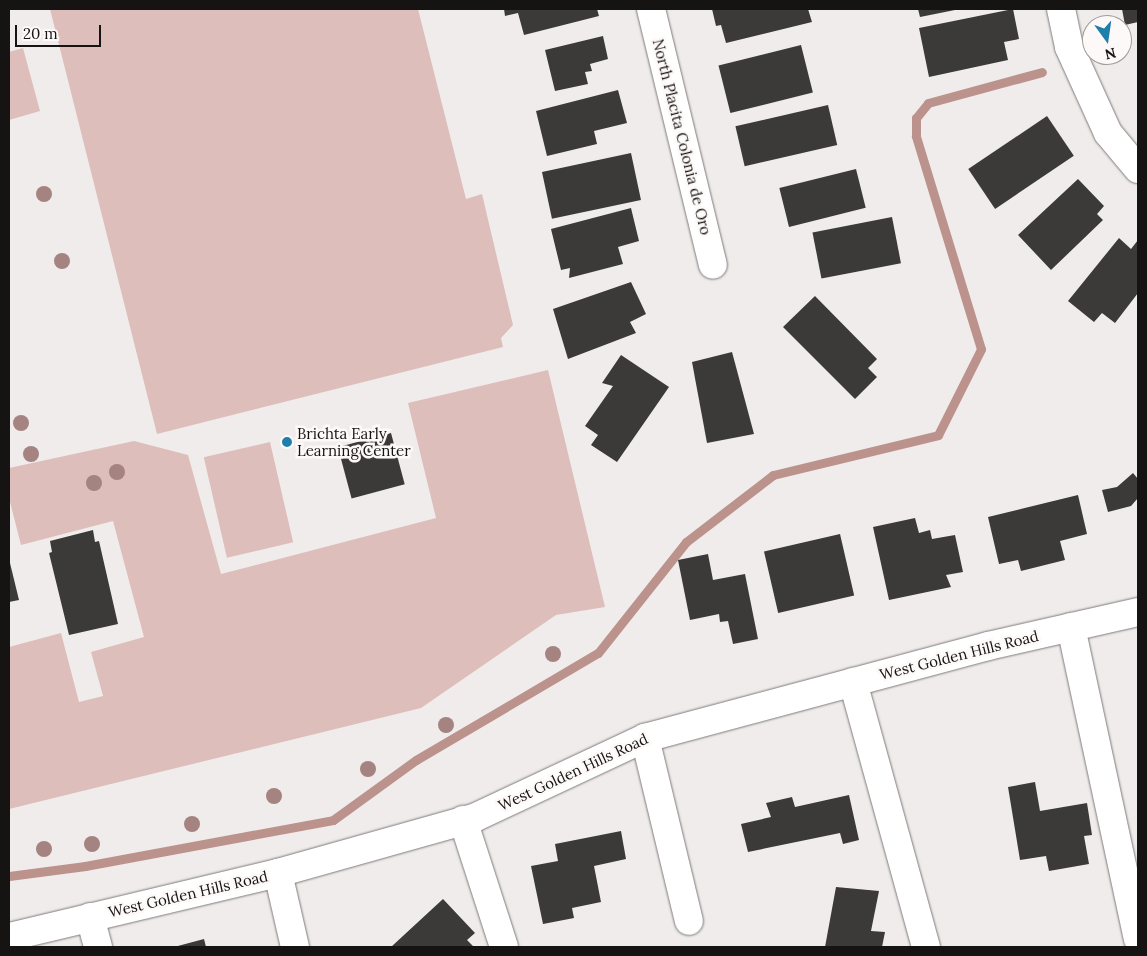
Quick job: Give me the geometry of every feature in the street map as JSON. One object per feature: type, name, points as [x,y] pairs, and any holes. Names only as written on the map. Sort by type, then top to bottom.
[{"type":"street","name":"North Placita Colonia de Oro","points":[[651,9],[712,265]]},
{"type":"street","points":[[1061,9],[1069,47],[1108,133],[1138,169]]},
{"type":"street","name":"West Golden Hills Road","points":[[9,937],[278,873],[463,820],[645,738],[853,682],[1138,612]]},
{"type":"street","points":[[1071,627],[1138,938]]},
{"type":"street","points":[[853,682],[926,947]]},
{"type":"street","points":[[645,738],[689,921]]},
{"type":"street","points":[[463,820],[504,947]]},
{"type":"street","points":[[278,873],[295,947]]},
{"type":"street","points":[[90,917],[98,947]]},
{"type":"shaded area","points":[[50,9],[418,9],[466,199],[482,194],[513,325],[501,338],[503,347],[157,434]]},
{"type":"shaded area","points":[[23,48],[40,111],[9,120],[9,52]]},
{"type":"shaded area","points":[[548,370],[605,607],[556,615],[421,708],[9,809],[9,647],[61,633],[79,702],[103,696],[91,652],[144,637],[113,521],[21,545],[9,498],[9,468],[134,441],[188,455],[221,574],[436,518],[408,403]]},
{"type":"shaded area","points":[[270,442],[293,542],[227,558],[204,457]]},
{"type":"building","points":[[504,9],[597,9],[599,16],[524,35],[518,13],[505,16]]},
{"type":"building","points":[[712,9],[808,9],[812,22],[726,43],[721,25],[716,26]]},
{"type":"building","points":[[918,9],[955,9],[955,10],[920,17]]},
{"type":"building","points":[[1013,9],[1019,39],[1004,42],[1008,60],[929,77],[919,28]]},
{"type":"building","points":[[1122,9],[1138,9],[1138,22],[1132,23],[1132,15],[1123,15]]},
{"type":"building","points":[[603,36],[608,59],[590,64],[592,71],[585,72],[588,84],[555,91],[545,50]]},
{"type":"building","points":[[801,45],[813,93],[730,113],[719,66]]},
{"type":"building","points":[[618,90],[627,123],[594,131],[597,144],[547,156],[536,111]]},
{"type":"building","points":[[828,105],[837,145],[745,166],[735,126]]},
{"type":"building","points":[[1047,116],[1074,156],[995,209],[968,169]]},
{"type":"building","points":[[631,153],[641,200],[552,219],[542,172]]},
{"type":"building","points":[[856,169],[866,208],[789,227],[779,188]]},
{"type":"building","points":[[1078,179],[1104,206],[1097,214],[1103,220],[1051,270],[1018,235]]},
{"type":"building","points":[[631,208],[639,241],[618,247],[623,264],[569,278],[570,268],[561,270],[551,229]]},
{"type":"building","points":[[892,217],[901,263],[821,279],[812,232]]},
{"type":"building","points":[[1119,238],[1131,249],[1138,240],[1138,293],[1115,323],[1102,313],[1094,322],[1068,301]]},
{"type":"building","points":[[631,282],[646,314],[630,322],[636,333],[568,359],[553,309]]},
{"type":"building","points":[[815,296],[877,359],[868,368],[877,377],[855,399],[783,327]]},
{"type":"building","points":[[732,352],[754,434],[707,443],[692,362]]},
{"type":"building","points":[[621,355],[669,387],[617,462],[591,445],[598,435],[585,426],[613,386],[602,383]]},
{"type":"building","points":[[391,433],[405,484],[352,498],[338,447]]},
{"type":"building","points":[[1133,473],[1138,479],[1138,498],[1131,506],[1108,512],[1102,490],[1117,487]]},
{"type":"building","points":[[1078,495],[1087,534],[1060,541],[1065,560],[1021,571],[1018,560],[999,564],[988,517]]},
{"type":"building","points":[[915,518],[919,533],[930,530],[932,539],[955,535],[963,572],[946,575],[951,587],[889,600],[873,527]]},
{"type":"building","points":[[93,530],[95,542],[99,541],[118,624],[69,635],[49,553],[52,552],[50,541]]},
{"type":"building","points":[[840,534],[854,595],[778,613],[764,552]]},
{"type":"building","points":[[708,554],[713,580],[745,574],[758,639],[733,644],[728,621],[720,622],[719,614],[690,620],[678,560]]},
{"type":"building","points":[[9,559],[19,600],[9,602]]},
{"type":"building","points":[[1035,782],[1040,811],[1087,803],[1092,835],[1084,836],[1089,864],[1049,871],[1046,856],[1020,860],[1008,787]]},
{"type":"building","points":[[849,795],[859,840],[843,844],[840,833],[748,852],[741,824],[771,817],[766,803],[792,797],[795,807]]},
{"type":"building","points":[[621,831],[626,859],[594,866],[601,902],[572,908],[574,918],[543,924],[531,866],[558,861],[555,844]]},
{"type":"building","points":[[836,887],[879,891],[871,931],[885,932],[882,947],[825,947]]},
{"type":"building","points":[[443,899],[475,933],[467,940],[474,947],[391,947]]},
{"type":"building","points":[[204,939],[206,947],[174,947]]},
{"type":"waterway","points":[[9,876],[85,866],[333,820],[416,760],[598,653],[686,542],[773,475],[938,435],[981,349],[916,136],[916,118],[928,103],[1042,72]]},
{"type":"place","name":"Brichta Early Learning Center","points":[[287,442]]}]
